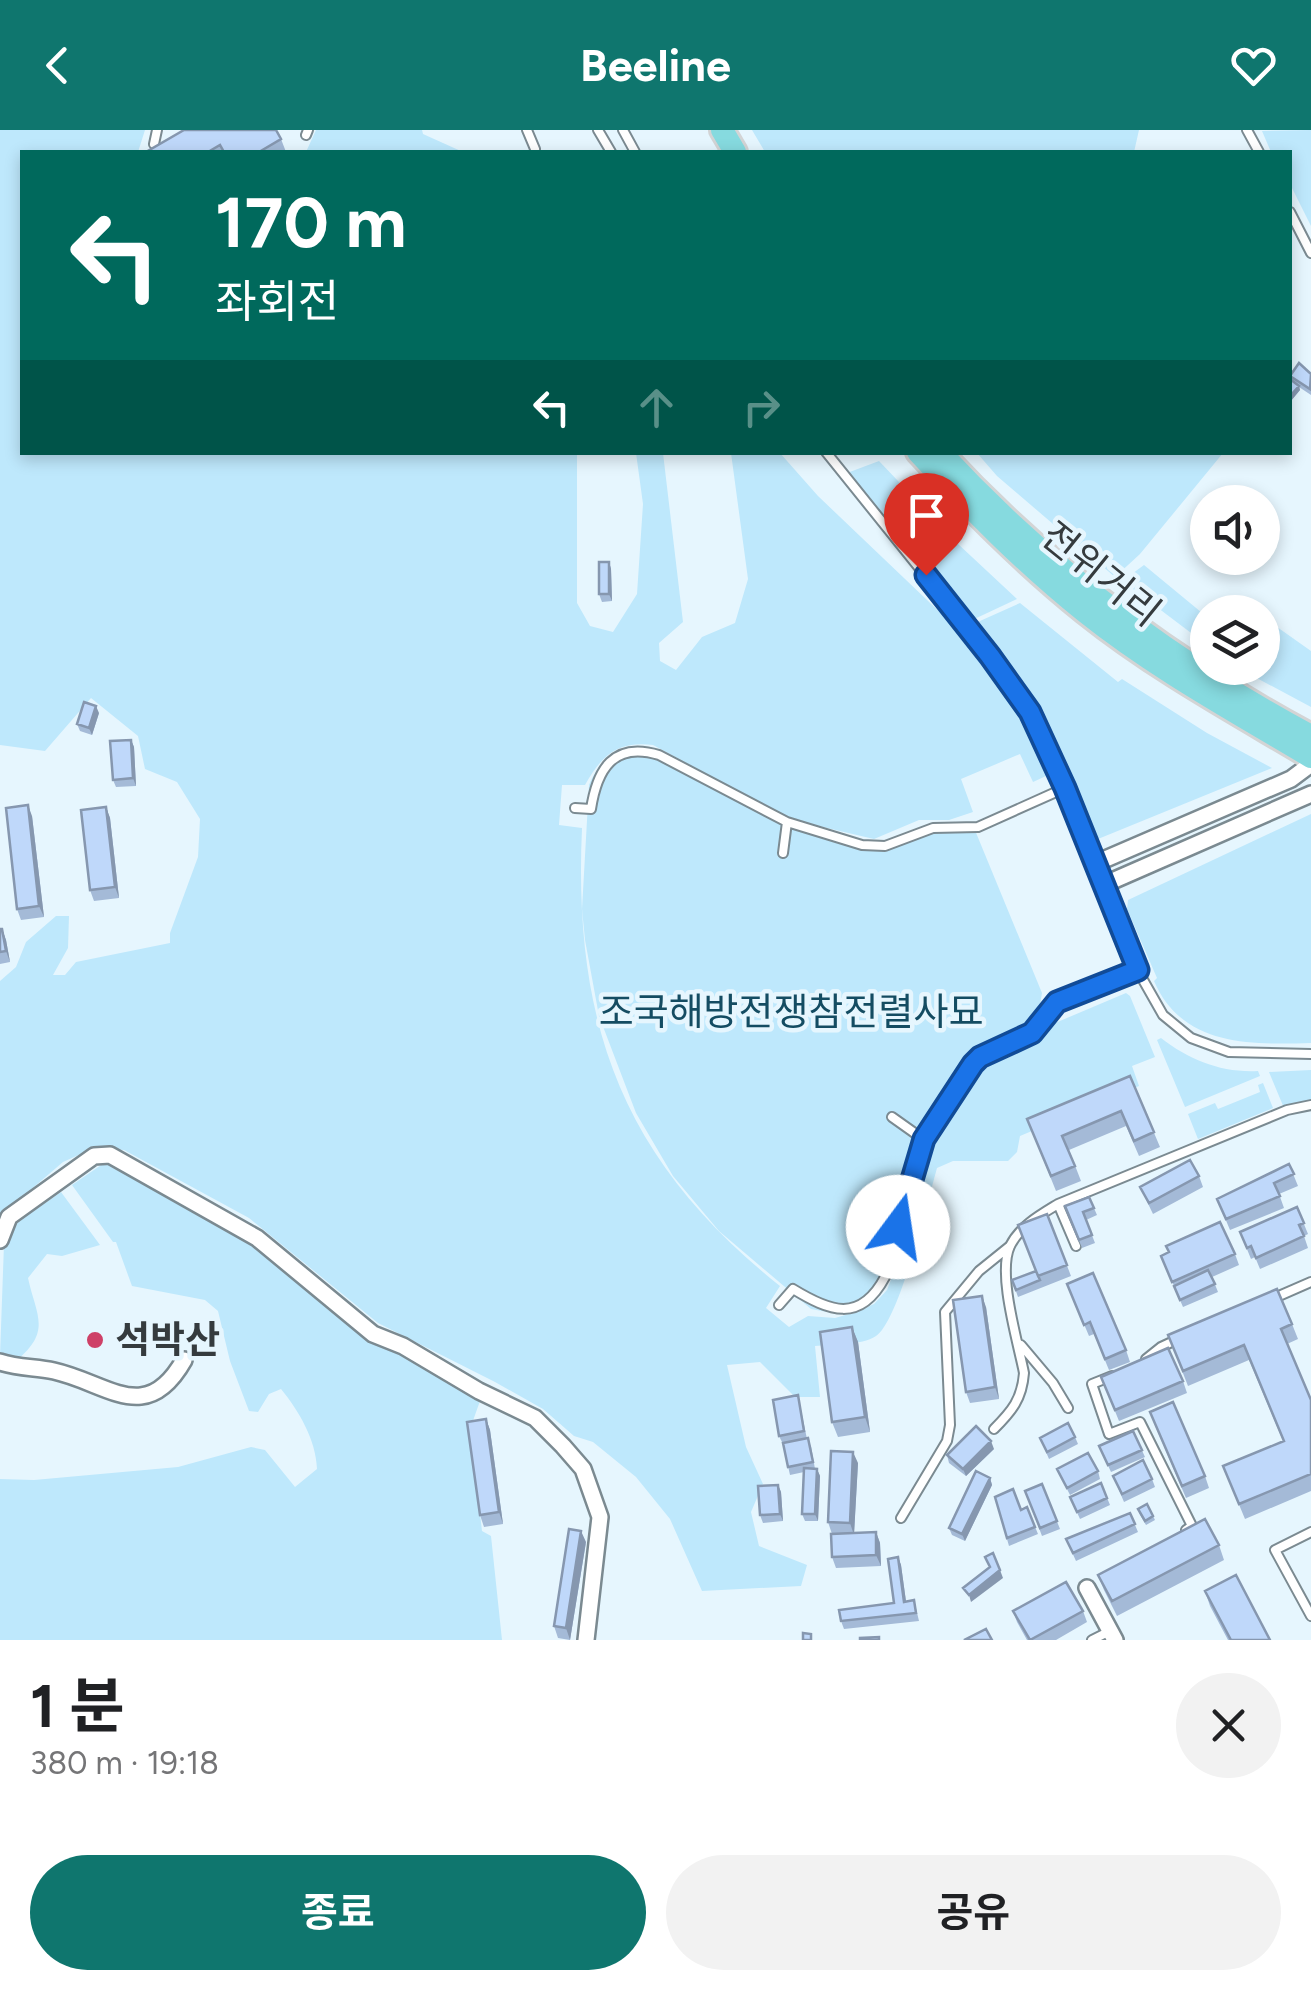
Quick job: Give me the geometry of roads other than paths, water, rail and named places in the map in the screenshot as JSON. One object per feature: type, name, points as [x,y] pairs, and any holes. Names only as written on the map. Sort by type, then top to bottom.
[{"type":"main road","name":"전위거리","points":[[921,455],[980,519],[1088,614],[1165,669],[1311,761]]},
{"type":"main road","name":"전위거리","points":[[943,455],[992,509],[1099,602],[1172,654],[1311,736]]},
{"type":"street","points":[[1094,864],[1290,779],[1311,761]]},
{"type":"street","points":[[1102,885],[1311,794]]},
{"type":"street","points":[[0,1240],[8,1217],[94,1156],[110,1155],[257,1238],[372,1334],[535,1418],[583,1469],[600,1517],[586,1640]]},
{"type":"street","points":[[0,1362],[56,1371],[124,1396],[153,1394],[170,1383],[184,1360]]},
{"type":"street","points":[[1087,1588],[1112,1635]]},
{"type":"lane","points":[[154,144],[157,130]]},
{"type":"lane","points":[[527,130],[535,149]]},
{"type":"lane","points":[[1292,216],[1311,253]]},
{"type":"lane","points":[[828,455],[1030,712],[1138,970],[1163,1015],[1190,1038],[1229,1052],[1311,1054]]},
{"type":"lane","points":[[575,808],[592,809],[595,785],[605,764],[622,755],[645,752],[659,755],[787,822],[862,845],[886,846],[933,828],[978,827],[1065,788]]},
{"type":"lane","points":[[783,853],[787,822]]},
{"type":"lane","points":[[779,1306],[793,1288],[828,1309],[841,1310],[860,1304],[880,1286],[924,1139],[980,1057],[1032,1033],[1057,1002],[1138,970]]},
{"type":"lane","points":[[901,1518],[947,1441],[950,1425],[945,1312],[979,1271],[1010,1246],[1030,1221],[1058,1204],[1287,1110],[1311,1104]]},
{"type":"lane","points":[[892,1117],[924,1139]]},
{"type":"lane","points":[[1058,1204],[1076,1246]]},
{"type":"lane","points":[[994,1429],[1015,1408],[1023,1389],[1005,1273],[1010,1246]]},
{"type":"lane","points":[[1261,1304],[1311,1282]]},
{"type":"lane","points":[[1138,1367],[1161,1347],[1194,1332]]},
{"type":"lane","points":[[1018,1342],[1053,1383],[1068,1408]]},
{"type":"lane","points":[[1122,1372],[1092,1384],[1110,1434],[1140,1422],[1192,1526],[1177,1535]]},
{"type":"lane","points":[[1311,1532],[1275,1550],[1311,1616]]},
{"type":"lane","points":[[1087,1588],[1102,1579]]},
{"type":"lane","points":[[1092,1640],[1112,1635]]},
{"type":"place","name":"석박산","points":[[95,1340]]},
{"type":"park label","name":"조국해방전쟁참전렬사묘","points":[[791,1012]]}]
